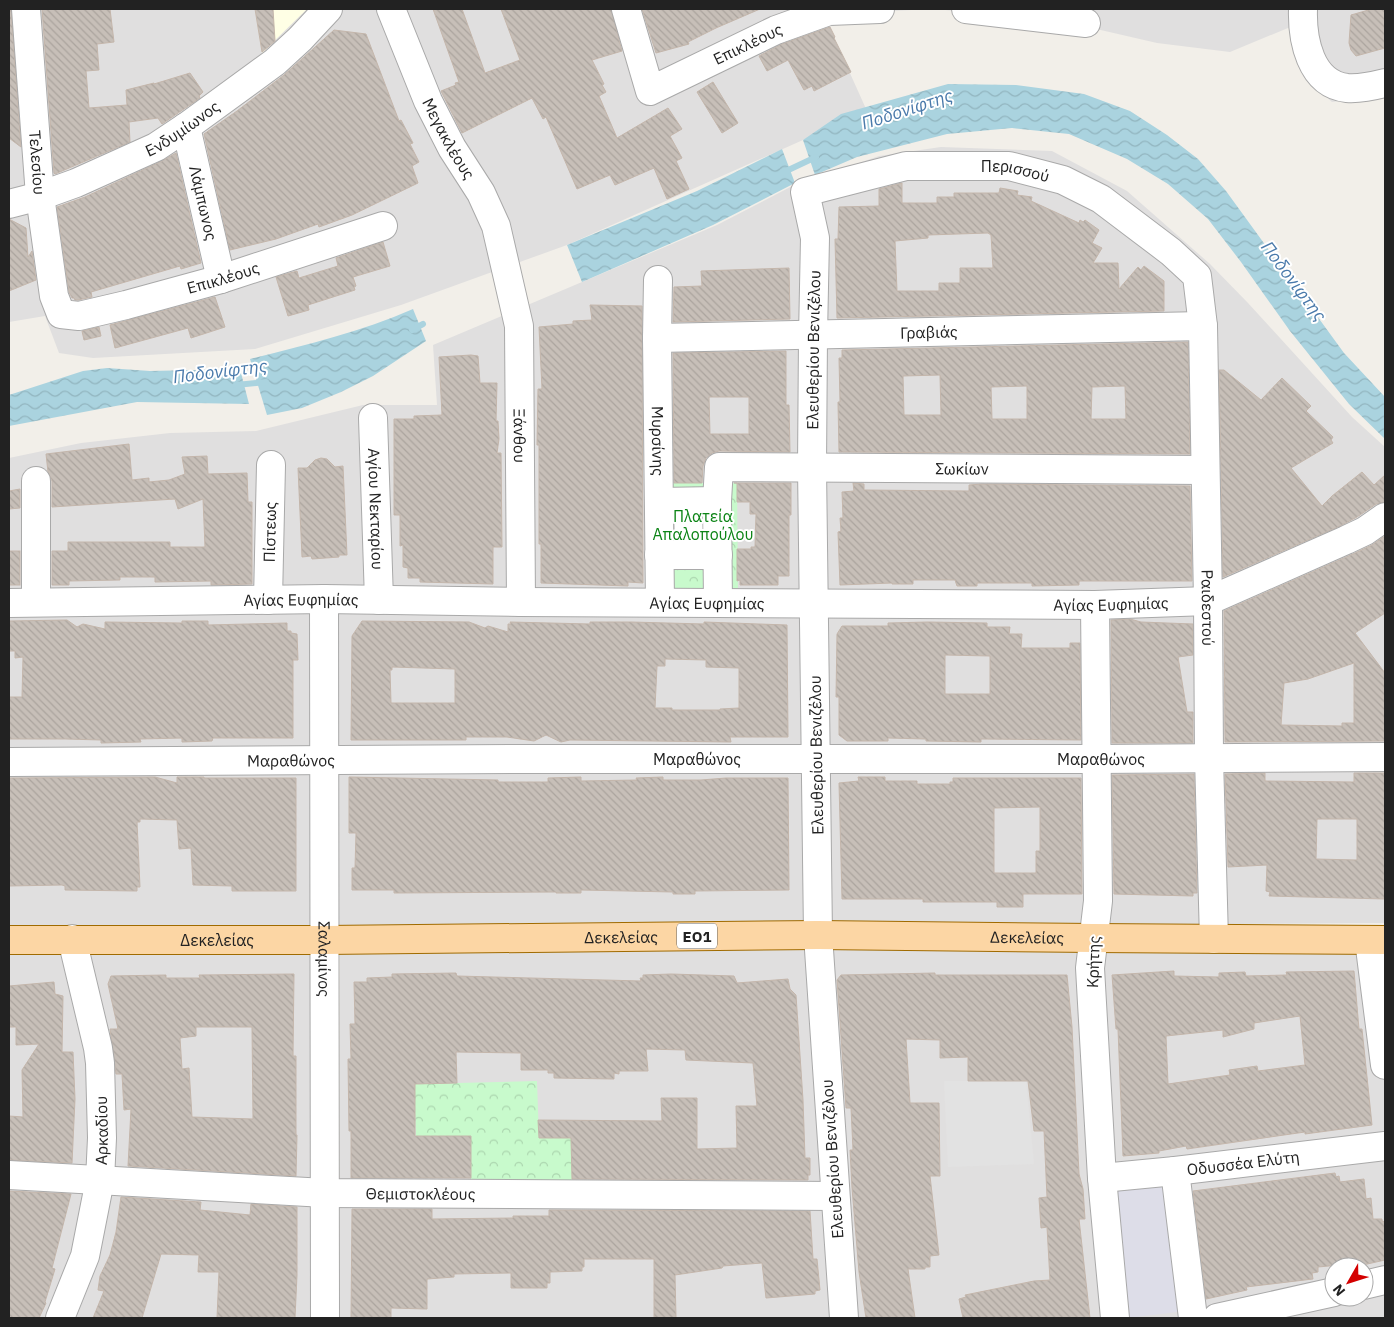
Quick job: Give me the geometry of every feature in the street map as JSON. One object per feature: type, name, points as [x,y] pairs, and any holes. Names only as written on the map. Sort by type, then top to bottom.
[{"type":"main road","name":"Δεκελείας","points":[[9,940],[325,940],[818,935],[1377,940]]},
{"type":"street","name":"Τελεσίου","points":[[26,9],[40,196],[54,296],[61,314]]},
{"type":"street","name":"Ενδυμίωνος","points":[[9,204],[40,196],[76,183],[156,147],[275,62],[328,9]]},
{"type":"street","name":"Μεγακλέους","points":[[391,9],[428,101],[452,148],[481,193],[496,226],[506,270]]},
{"type":"street","name":"Επικλέους","points":[[626,9],[650,91],[776,30],[829,10],[880,9]]},
{"type":"street","points":[[966,9],[1086,23]]},
{"type":"street","points":[[1303,9],[1308,52],[1318,73],[1332,84],[1347,88],[1385,83]]},
{"type":"street","name":"Λάμπωνος","points":[[186,127],[220,278]]},
{"type":"street","name":"Περισσού","points":[[805,192],[906,166],[1009,166],[1063,180],[1101,199],[1171,252],[1197,276]]},
{"type":"street","name":"Ελευθερίου Βενιζέλου","points":[[805,192],[815,238],[812,467],[818,935],[844,1318]]},
{"type":"street","name":"Επικλέους","points":[[61,314],[79,316],[98,312],[220,278],[383,226]]},
{"type":"street","name":"Ξάνθου","points":[[506,270],[519,326],[521,602]]},
{"type":"street","name":"Ραιδεστού","points":[[1197,276],[1203,326],[1209,758],[1214,939]]},
{"type":"street","name":"Μυρσίνης","points":[[658,280],[660,602]]},
{"type":"street","name":"Γραβιάς","points":[[657,338],[1203,326]]},
{"type":"street","name":"Αγίου Νεκταρίου","points":[[373,418],[379,600]]},
{"type":"street","name":"Πίστεως","points":[[268,600],[271,465]]},
{"type":"street","name":"Σωκίων","points":[[717,502],[719,466],[1206,470]]},
{"type":"street","points":[[36,482],[36,602]]},
{"type":"street","points":[[658,502],[717,502],[718,603]]},
{"type":"street","points":[[688,502],[689,555]]},
{"type":"street","name":"Αγίας Ευφημίας","points":[[9,603],[379,600],[1095,605],[1208,601],[1365,531],[1385,517]]},
{"type":"street","points":[[659,555],[718,555]]},
{"type":"street","name":"Σαλαμίνος","points":[[324,600],[325,1318]]},
{"type":"street","name":"Κρήτης","points":[[1095,605],[1098,901],[1090,968],[1102,1178],[1115,1318]]},
{"type":"street","name":"Μαραθώνος","points":[[9,762],[817,759],[1097,760],[1385,757]]},
{"type":"street","name":"Αρκαδίου","points":[[60,1318],[85,1256],[100,1180],[102,1138],[98,1048],[72,939]]},
{"type":"street","points":[[1377,940],[1385,1065]]},
{"type":"street","name":"Οδυσσέα Ελύτη","points":[[1102,1178],[1385,1146]]},
{"type":"street","points":[[1175,1171],[1193,1318]]},
{"type":"street","name":"Θεμιστοκλέους","points":[[9,1175],[325,1193],[835,1196]]},
{"type":"street","points":[[1217,1318],[1324,1294]]},
{"type":"shaded area","points":[[9,9],[933,9],[825,14],[867,111],[836,122],[803,140],[567,245],[401,305],[255,349],[93,358],[59,353],[45,316],[9,322]]},
{"type":"shaded area","points":[[255,9],[307,9],[262,53]]},
{"type":"shaded area","points":[[933,9],[1385,9],[1385,95],[1332,102],[1303,76],[1300,23],[1230,52],[1157,43],[1053,19]]},
{"type":"shaded area","points":[[941,147],[1052,151],[1127,191],[1210,264],[1352,417],[1385,447],[1385,923],[9,933],[9,458],[81,443],[170,433],[256,431],[363,405],[437,405],[433,345],[717,225],[798,183],[879,156]]},
{"type":"shaded area","points":[[791,945],[1385,952],[1385,1318],[340,1318],[340,953]]},
{"type":"shaded area","points":[[316,951],[314,1318],[9,1318],[9,952]]},
{"type":"shaded area","points":[[944,1081],[1026,1081],[1034,1164],[948,1167]]},
{"type":"shaded area","points":[[1168,1183],[1186,1311],[1127,1318],[1110,1190]]},
{"type":"green space","name":"Πλατεία Απαλοπούλου","points":[[668,483],[737,483],[738,588],[669,588]]},
{"type":"green space","points":[[537,1081],[539,1138],[571,1138],[572,1183],[471,1185],[471,1136],[416,1137],[414,1084]]},
{"type":"water","points":[[948,84],[1016,85],[1084,94],[1130,111],[1167,135],[1198,159],[1226,191],[1344,353],[1385,397],[1385,439],[1349,404],[1290,331],[1208,219],[1168,184],[1127,159],[1069,134],[1012,128],[947,134],[857,157],[815,175],[803,140],[841,114]]},
{"type":"water","points":[[782,149],[795,183],[713,225],[582,282],[567,245],[697,191]]},
{"type":"water","points":[[413,309],[426,341],[373,376],[341,392],[302,408],[267,415],[250,359],[353,331]]},
{"type":"water","points":[[107,368],[150,371],[240,369],[249,404],[137,402],[9,426],[9,395],[83,371]]},
{"type":"building","points":[[9,9],[11,9],[21,147],[9,138]]},
{"type":"building","points":[[42,9],[110,9],[114,42],[97,44],[99,70],[86,71],[89,108],[127,105],[126,90],[190,73],[203,92],[199,96],[200,98],[162,124],[158,118],[129,122],[130,142],[55,174]]},
{"type":"building","points":[[255,9],[273,9],[275,41],[262,52]]},
{"type":"building","points":[[433,9],[462,9],[485,73],[520,60],[501,9],[611,9],[622,51],[592,60],[606,92],[599,96],[617,138],[668,108],[682,129],[670,136],[682,158],[676,161],[689,189],[667,199],[654,168],[615,185],[610,175],[577,189],[546,117],[543,119],[532,98],[462,133],[441,91],[459,82]]},
{"type":"building","points":[[642,9],[760,9],[716,28],[688,42],[689,44],[656,53]]},
{"type":"building","points":[[1372,9],[1385,9],[1385,48],[1356,56],[1351,50],[1349,43],[1351,15]]},
{"type":"building","points":[[830,27],[851,72],[814,91],[812,86],[804,90],[788,60],[767,71],[759,56],[782,44]]},
{"type":"building","points":[[334,30],[366,34],[399,121],[401,120],[413,143],[410,144],[419,162],[412,166],[418,183],[352,215],[319,227],[318,224],[276,239],[230,250],[204,134],[284,75]]},
{"type":"building","points":[[713,82],[738,123],[722,133],[697,92]]},
{"type":"building","points":[[176,153],[201,263],[181,269],[180,266],[91,292],[92,297],[78,300],[72,298],[69,292],[57,207],[85,197]]},
{"type":"building","points":[[902,183],[902,203],[937,203],[937,197],[954,197],[954,193],[999,193],[1000,188],[1018,191],[1017,195],[1032,197],[1031,201],[1079,223],[1080,220],[1083,222],[1085,220],[1099,230],[1092,243],[1102,248],[1093,263],[1118,263],[1119,289],[1138,267],[1141,270],[1144,266],[1164,281],[1164,311],[837,318],[835,239],[838,239],[839,207],[879,206],[879,189]],"holes":[[[988,233],[991,235],[993,268],[960,268],[960,283],[939,283],[939,291],[897,291],[895,241],[928,238],[928,235]]]},
{"type":"building","points":[[9,219],[26,228],[28,257],[32,251],[36,280],[9,291]]},
{"type":"building","points":[[383,242],[390,266],[353,277],[356,286],[354,287],[355,290],[308,305],[309,310],[288,316],[276,277],[297,271],[299,278],[338,266],[336,258]]},
{"type":"building","points":[[789,268],[790,319],[673,322],[674,287],[702,286],[701,271]]},
{"type":"building","points":[[215,297],[225,327],[191,338],[188,328],[115,348],[110,325]]},
{"type":"building","points":[[590,305],[642,306],[643,583],[628,582],[628,586],[541,583],[539,445],[537,445],[538,389],[542,389],[539,327],[592,320]]},
{"type":"building","points":[[99,327],[101,336],[84,340],[82,331]]},
{"type":"building","points":[[1188,342],[1190,454],[839,452],[839,358],[842,358],[842,350]],"holes":[[[940,375],[941,415],[904,415],[903,376]],[[1027,386],[1027,419],[992,419],[991,387]],[[1125,386],[1126,419],[1091,419],[1092,387]]]},
{"type":"building","points":[[786,351],[786,405],[789,405],[790,452],[719,451],[712,453],[706,458],[703,466],[702,483],[674,483],[673,353]],"holes":[[[709,397],[749,397],[749,434],[710,434]]]},
{"type":"building","points":[[478,356],[480,383],[497,383],[496,421],[498,421],[499,439],[497,453],[501,453],[502,547],[493,547],[493,584],[420,582],[420,578],[408,578],[408,568],[403,567],[403,545],[400,546],[400,515],[394,515],[394,419],[414,419],[414,416],[442,415],[439,357]]},
{"type":"building","points":[[1219,370],[1224,370],[1261,400],[1282,378],[1311,406],[1306,411],[1333,437],[1331,440],[1333,443],[1291,468],[1322,506],[1362,472],[1374,485],[1385,475],[1385,502],[1376,504],[1340,526],[1223,577]]},
{"type":"building","points":[[129,444],[132,480],[149,478],[149,482],[169,480],[185,474],[182,457],[207,456],[208,474],[247,473],[248,502],[252,502],[252,584],[211,585],[211,581],[155,582],[155,577],[120,577],[120,580],[69,581],[69,585],[52,585],[52,551],[68,551],[68,542],[170,542],[170,547],[205,547],[203,499],[178,509],[175,499],[52,507],[52,481],[48,472],[46,454]]},
{"type":"building","points":[[327,459],[335,467],[343,466],[347,555],[312,559],[311,556],[302,557],[298,468],[307,468],[315,460]]},
{"type":"building","points":[[737,483],[791,483],[789,576],[778,576],[778,585],[740,585],[740,580],[737,581],[737,549],[751,549],[751,547],[755,547],[756,514],[750,514],[750,502],[737,502]]},
{"type":"building","points":[[853,483],[864,484],[864,490],[969,491],[969,485],[982,484],[1190,486],[1192,581],[1079,581],[1079,585],[1032,586],[1032,583],[977,583],[977,586],[957,586],[955,580],[913,580],[913,584],[840,585],[838,532],[841,531],[840,518],[843,518],[842,492],[854,491]]},
{"type":"building","points":[[20,489],[20,508],[9,509],[9,491]]},
{"type":"building","points":[[1385,536],[1385,613],[1355,633],[1385,673],[1385,741],[1225,742],[1224,611],[1372,545]],"holes":[[[1354,663],[1354,723],[1342,723],[1342,726],[1281,725],[1284,683],[1308,679]]]},
{"type":"building","points":[[9,551],[20,551],[20,585],[9,585]]},
{"type":"building","points":[[1130,619],[1141,622],[1193,624],[1193,655],[1178,657],[1187,712],[1193,712],[1193,743],[1112,743],[1111,620]]},
{"type":"building","points":[[67,620],[77,627],[83,624],[105,629],[105,622],[182,623],[182,621],[208,621],[208,625],[287,623],[287,631],[297,634],[298,660],[293,660],[293,738],[213,738],[212,741],[182,742],[182,738],[140,739],[141,742],[101,743],[101,740],[9,739],[9,697],[22,697],[23,657],[15,658],[15,651],[9,651],[9,621]]},
{"type":"building","points":[[362,621],[469,622],[485,628],[488,626],[508,632],[508,624],[511,624],[510,622],[704,624],[704,622],[787,625],[788,737],[730,737],[731,742],[570,740],[561,742],[546,735],[534,741],[507,737],[466,737],[466,740],[351,740],[352,636]],"holes":[[[665,659],[706,660],[706,667],[739,668],[739,708],[720,710],[655,708],[657,666],[665,666]],[[392,667],[455,669],[455,703],[391,703],[390,670],[392,670]]]},
{"type":"building","points":[[888,623],[987,623],[987,627],[1010,627],[1009,634],[1022,634],[1021,648],[1070,648],[1070,643],[1080,643],[1081,740],[981,739],[981,742],[888,738],[888,741],[847,741],[839,735],[839,697],[836,697],[837,634],[842,626],[888,626]],"holes":[[[945,655],[990,656],[990,694],[945,694]]]},
{"type":"building","points":[[1265,773],[1265,781],[1354,782],[1354,773],[1385,773],[1385,899],[1269,896],[1270,892],[1266,891],[1267,865],[1228,867],[1225,774]],"holes":[[[1317,819],[1357,819],[1357,860],[1316,859]]]},
{"type":"building","points":[[1194,774],[1197,893],[1193,893],[1193,896],[1114,894],[1112,775]]},
{"type":"building","points":[[155,777],[177,783],[177,777],[296,778],[296,891],[232,891],[232,886],[193,885],[191,848],[179,849],[177,820],[140,819],[140,822],[137,822],[140,887],[137,887],[137,891],[65,890],[65,886],[62,885],[9,886],[9,778]]},
{"type":"building","points":[[349,777],[498,780],[498,782],[548,782],[548,778],[581,777],[581,781],[637,780],[636,778],[663,777],[663,780],[788,778],[789,890],[695,891],[695,894],[673,894],[673,892],[581,890],[581,893],[394,893],[394,890],[352,890],[352,868],[355,868],[356,833],[349,833]]},
{"type":"building","points":[[858,777],[885,777],[885,781],[917,781],[917,784],[950,784],[950,782],[953,782],[953,778],[1081,778],[1082,894],[1023,894],[1023,907],[997,907],[997,902],[923,902],[923,899],[842,899],[839,783],[859,781]],"holes":[[[1040,807],[1040,851],[1036,851],[1036,873],[994,873],[994,808]]]},
{"type":"building","points":[[1174,971],[1174,976],[1219,977],[1219,973],[1245,972],[1246,976],[1287,975],[1286,972],[1354,971],[1359,1029],[1362,1029],[1372,1125],[1305,1134],[1305,1132],[1187,1149],[1186,1146],[1159,1151],[1159,1153],[1123,1156],[1118,1029],[1116,1029],[1112,975]],"holes":[[[1300,1016],[1305,1065],[1258,1071],[1257,1066],[1229,1070],[1230,1075],[1168,1084],[1166,1036],[1223,1030],[1223,1037],[1254,1029],[1254,1023]]]},
{"type":"building","points":[[456,973],[457,976],[641,981],[640,978],[643,978],[643,975],[734,976],[737,983],[788,979],[790,989],[796,995],[805,1158],[810,1158],[810,1175],[808,1175],[808,1180],[572,1179],[571,1138],[539,1138],[538,1120],[662,1121],[661,1098],[697,1098],[697,1149],[737,1148],[736,1106],[757,1106],[753,1063],[686,1060],[685,1050],[646,1049],[648,1071],[619,1071],[619,1074],[614,1073],[614,1079],[554,1078],[554,1073],[548,1073],[548,1070],[521,1070],[521,1053],[456,1052],[457,1083],[415,1084],[415,1136],[471,1136],[471,1178],[351,1178],[348,1059],[351,1059],[350,1024],[355,1024],[354,982],[367,982],[367,978],[392,977],[392,974]]},
{"type":"building","points":[[935,973],[935,975],[1067,975],[1072,1027],[1079,1174],[1083,1189],[1085,1219],[1079,1219],[1090,1318],[963,1318],[959,1299],[966,1297],[965,1295],[1034,1281],[1050,1280],[1047,1227],[1041,1228],[1039,1198],[1047,1197],[1044,1131],[1034,1131],[1028,1081],[968,1081],[968,1057],[940,1058],[940,1040],[906,1039],[910,1103],[939,1103],[940,1176],[930,1176],[939,1255],[930,1256],[930,1267],[925,1267],[925,1269],[908,1269],[915,1318],[866,1318],[859,1272],[850,1150],[853,1150],[851,1108],[846,1108],[837,980],[841,975]]},
{"type":"building","points":[[294,974],[293,1056],[296,1056],[296,1176],[128,1166],[131,1109],[124,1110],[122,1074],[116,1074],[110,1029],[118,1029],[108,984],[111,976],[166,975],[166,978],[200,978],[199,975]],"holes":[[[196,1027],[252,1027],[253,1119],[192,1117],[189,1068],[182,1069],[180,1038],[196,1036]]]},
{"type":"building","points":[[54,982],[55,994],[63,996],[62,1052],[73,1052],[75,1099],[72,1163],[9,1160],[9,1116],[23,1117],[22,1070],[39,1044],[16,1045],[16,1027],[9,1027],[9,986]]},
{"type":"building","points":[[1335,1173],[1336,1177],[1339,1176],[1340,1182],[1364,1179],[1366,1199],[1371,1198],[1373,1219],[1382,1219],[1385,1222],[1385,1260],[1374,1262],[1374,1257],[1324,1257],[1324,1266],[1318,1267],[1318,1272],[1312,1273],[1313,1279],[1246,1287],[1247,1290],[1206,1299],[1193,1191]]},
{"type":"building","points":[[9,1191],[71,1194],[52,1268],[55,1269],[46,1303],[39,1318],[9,1318]]},
{"type":"building","points":[[121,1197],[201,1202],[200,1210],[250,1215],[251,1204],[297,1207],[295,1318],[217,1318],[219,1272],[198,1272],[199,1255],[161,1254],[142,1318],[93,1318],[104,1291],[98,1290],[100,1276],[110,1255],[116,1232]]},
{"type":"building","points":[[352,1209],[432,1209],[432,1219],[549,1216],[549,1210],[810,1211],[813,1259],[817,1259],[820,1290],[815,1291],[815,1294],[766,1298],[762,1263],[723,1266],[722,1268],[675,1275],[676,1318],[654,1318],[654,1259],[584,1259],[582,1271],[550,1272],[550,1283],[547,1283],[547,1288],[511,1288],[511,1273],[454,1274],[454,1277],[427,1279],[427,1309],[391,1308],[391,1318],[351,1318]]},
{"type":"waterway","name":"Ποδονίφτης","points":[[782,173],[816,157]]},
{"type":"waterway","name":"Ποδονίφτης","points":[[412,330],[423,324]]},
{"type":"waterway","name":"Ποδονίφτης","points":[[236,385],[266,382]]}]
